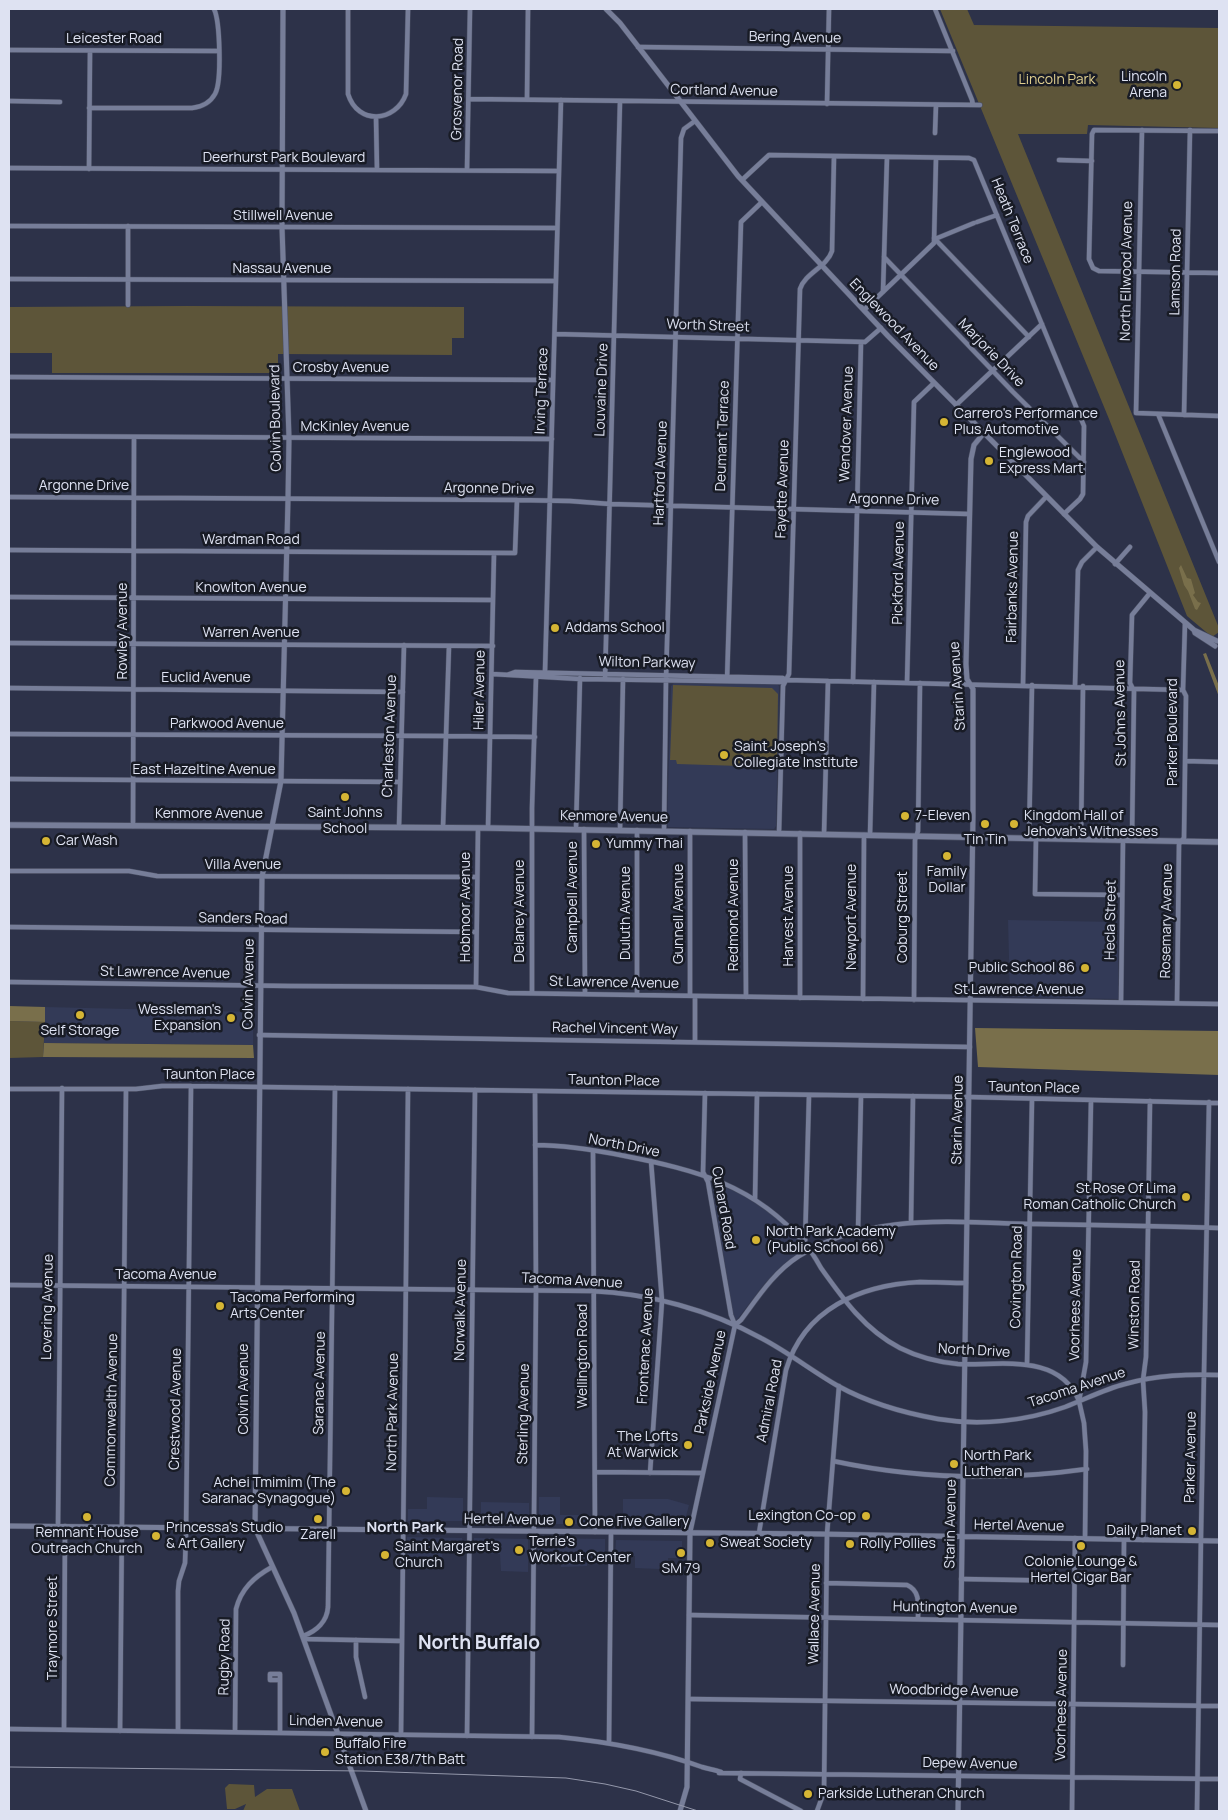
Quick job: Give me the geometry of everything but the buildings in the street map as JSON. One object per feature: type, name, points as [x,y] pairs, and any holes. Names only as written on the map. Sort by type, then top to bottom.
[{"type":"main road","name":"Kenmore Avenue","points":[[9,825],[532,828],[1219,842]]},
{"type":"street","points":[[89,108],[192,108],[202,106],[214,96],[218,86],[219,23],[214,9]]},
{"type":"street","name":"Colvin Boulevard","points":[[271,826],[281,782],[289,438],[282,227],[284,9]]},
{"type":"street","points":[[348,9],[348,94],[358,110],[376,117],[396,110],[403,102],[406,94],[408,9]]},
{"type":"street","name":"Grosvenor Road","points":[[467,170],[470,9]]},
{"type":"street","points":[[527,99],[528,9]]},
{"type":"street","name":"Englewood Avenue","points":[[606,9],[742,180],[880,328],[1096,548],[1194,630],[1197,635],[1218,641],[1219,652]]},
{"type":"street","points":[[827,104],[829,9]]},
{"type":"street","points":[[935,9],[972,100],[972,105]]},
{"type":"street","name":"Bering Avenue","points":[[638,47],[952,51]]},
{"type":"street","name":"Leicester Road","points":[[9,50],[219,51]]},
{"type":"street","points":[[89,169],[90,50]]},
{"type":"street","name":"Cortland Avenue","points":[[469,99],[980,105]]},
{"type":"street","name":"Irving Terrace","points":[[545,672],[560,100]]},
{"type":"street","points":[[9,101],[60,102]]},
{"type":"street","name":"Louvaine Drive","points":[[605,676],[620,101]]},
{"type":"street","points":[[935,133],[936,105]]},
{"type":"street","points":[[376,117],[376,170]]},
{"type":"street","name":"Hartford Avenue","points":[[664,831],[666,677],[681,134],[695,120]]},
{"type":"street","points":[[1219,131],[1094,130],[1092,134],[1089,259],[1091,265],[1099,270],[1219,273]]},
{"type":"street","name":"North Ellwood Avenue","points":[[1142,130],[1136,413],[1158,414]]},
{"type":"street","name":"Lamson Road","points":[[1184,415],[1190,130]]},
{"type":"street","name":"Heath Terrace","points":[[742,180],[769,155],[969,158],[974,160],[1084,426],[1082,497],[1064,514]]},
{"type":"street","name":"Fayette Avenue","points":[[779,833],[783,686],[789,674],[800,289],[802,282],[822,265],[832,251],[834,156]]},
{"type":"street","points":[[883,292],[887,157]]},
{"type":"street","points":[[864,310],[934,244],[936,158]]},
{"type":"street","points":[[1059,160],[1092,161]]},
{"type":"street","name":"Deerhurst Park Boulevard","points":[[9,168],[559,171]]},
{"type":"street","name":"Deumant Terrace","points":[[727,678],[740,222],[762,202]]},
{"type":"street","points":[[935,239],[997,215]]},
{"type":"street","name":"Stillwell Avenue","points":[[9,226],[557,228]]},
{"type":"street","points":[[128,226],[128,306]]},
{"type":"street","points":[[935,239],[1029,337]]},
{"type":"street","name":"Marjorie Drive","points":[[884,258],[1084,462]]},
{"type":"street","name":"Nassau Avenue","points":[[9,279],[556,281]]},
{"type":"street","points":[[956,405],[1042,324]]},
{"type":"street","points":[[861,342],[865,342],[880,328]]},
{"type":"street","name":"Worth Street","points":[[555,334],[861,342]]},
{"type":"street","name":"Wendover Avenue","points":[[852,682],[861,342]]},
{"type":"street","name":"Crosby Avenue","points":[[9,377],[553,380]]},
{"type":"street","name":"Pickford Avenue","points":[[908,683],[914,402],[934,383]]},
{"type":"street","points":[[1219,416],[1158,414],[1219,562]]},
{"type":"street","name":"Starin Avenue","points":[[958,1811],[973,837],[972,689],[967,679],[966,664],[971,451],[983,434]]},
{"type":"street","name":"McKinley Avenue","points":[[9,436],[552,439]]},
{"type":"street","name":"Rowley Avenue","points":[[134,437],[134,826]]},
{"type":"street","name":"Argonne Drive","points":[[9,497],[517,500],[969,514]]},
{"type":"street","name":"Fairbanks Avenue","points":[[1023,685],[1026,522],[1028,516],[1046,497]]},
{"type":"street","name":"Wardman Road","points":[[9,550],[515,553],[517,500]]},
{"type":"street","points":[[1115,564],[1130,547]]},
{"type":"street","points":[[1075,686],[1078,570],[1082,562],[1096,548]]},
{"type":"street","name":"Hiler Avenue","points":[[488,828],[494,553]]},
{"type":"street","name":"St Johns Avenue","points":[[1132,840],[1134,691],[1130,683],[1132,615],[1150,593]]},
{"type":"street","name":"Knowlton Avenue","points":[[9,597],[493,600]]},
{"type":"street","name":"Parker Boulevard","points":[[1182,841],[1184,838],[1186,696],[1183,690],[1185,623]]},
{"type":"street","name":"Warren Avenue","points":[[9,643],[493,646]]},
{"type":"street","name":"Charleston Avenue","points":[[399,827],[404,645]]},
{"type":"street","points":[[443,827],[449,646]]},
{"type":"street","name":"Wilton Parkway","points":[[507,675],[515,672],[581,673],[623,680],[666,677]]},
{"type":"street","points":[[536,678],[545,672]]},
{"type":"street","points":[[576,829],[581,673]]},
{"type":"street","name":"Wilton Parkway","points":[[492,674],[580,679],[624,674],[780,682],[786,680],[920,683]]},
{"type":"street","points":[[620,830],[624,674]]},
{"type":"street","name":"Delaney Avenue","points":[[532,993],[532,828],[536,678]]},
{"type":"street","points":[[824,834],[828,681]]},
{"type":"street","name":"Newport Avenue","points":[[864,999],[867,835],[874,682]]},
{"type":"street","points":[[916,836],[920,683],[1183,690]]},
{"type":"street","points":[[1029,838],[1032,685]]},
{"type":"street","points":[[1081,839],[1083,686]]},
{"type":"street","name":"Euclid Avenue","points":[[9,688],[403,692]]},
{"type":"street","name":"Parkwood Avenue","points":[[9,734],[534,737]]},
{"type":"street","points":[[1185,761],[1219,762]]},
{"type":"street","name":"East Hazeltine Avenue","points":[[9,779],[400,782]]},
{"type":"street","name":"Colvin Avenue","points":[[271,826],[262,877],[256,1287],[255,1528],[304,1638],[366,1811]]},
{"type":"street","name":"Hobmoor Avenue","points":[[476,986],[478,828]]},
{"type":"street","name":"Campbell Avenue","points":[[584,829],[585,994]]},
{"type":"street","name":"Duluth Avenue","points":[[637,830],[637,995]]},
{"type":"street","name":"Gunnell Avenue","points":[[690,831],[692,996],[695,1042]]},
{"type":"street","name":"Redmond Avenue","points":[[744,832],[746,997]]},
{"type":"street","name":"Harvest Avenue","points":[[800,833],[800,998]]},
{"type":"street","name":"Coburg Street","points":[[914,1000],[916,836]]},
{"type":"street","points":[[1036,838],[1035,894],[1122,895]]},
{"type":"street","name":"Hecla Street","points":[[1121,1002],[1123,840]]},
{"type":"street","name":"Rosemary Avenue","points":[[1177,1003],[1180,844],[1182,841]]},
{"type":"street","name":"Villa Avenue","points":[[9,871],[129,871],[153,876],[477,877]]},
{"type":"street","name":"Sanders Road","points":[[9,927],[476,932]]},
{"type":"street","name":"St Lawrence Avenue","points":[[9,982],[260,986],[476,986],[504,992],[532,993],[1219,1004]]},
{"type":"street","name":"Rachel Vincent Way","points":[[260,1035],[970,1046]]},
{"type":"street","name":"Taunton Place","points":[[9,1088],[126,1089],[191,1086],[912,1096],[1219,1103]]},
{"type":"street","name":"Crestwood Avenue","points":[[178,1732],[178,1591],[185,1563],[186,1527],[191,1086]]},
{"type":"street","name":"Lovering Avenue","points":[[58,1526],[62,1088]]},
{"type":"street","name":"Saranac Avenue","points":[[304,1638],[320,1626],[328,1612],[335,1088]]},
{"type":"street","name":"Commonwealth Avenue","points":[[120,1731],[126,1089]]},
{"type":"street","name":"North Park Avenue","points":[[401,1734],[408,1089]]},
{"type":"street","name":"Norwalk Avenue","points":[[469,1530],[475,1090]]},
{"type":"street","name":"Sterling Avenue","points":[[532,1737],[536,1290],[535,1091]]},
{"type":"street","name":"Cunard Road","points":[[705,1093],[704,1175],[708,1182],[731,1315],[735,1325]]},
{"type":"street","points":[[754,1199],[757,1094]]},
{"type":"street","points":[[805,1244],[809,1095]]},
{"type":"street","points":[[858,1231],[861,1096]]},
{"type":"street","points":[[910,1222],[912,1096]]},
{"type":"street","name":"Covington Road","points":[[1027,1365],[1032,1099]]},
{"type":"street","name":"Voorhees Avenue","points":[[1085,1539],[1087,1469],[1085,1434],[1079,1401],[1086,1362],[1091,1100]]},
{"type":"street","name":"Winston Road","points":[[1143,1540],[1145,1412],[1143,1380],[1146,1357],[1150,1101]]},
{"type":"street","name":"Parker Avenue","points":[[1198,1811],[1209,1102]]},
{"type":"street","name":"North Drive","points":[[534,1145],[593,1151],[651,1162],[704,1175],[731,1185],[782,1220],[810,1250],[845,1300],[866,1325],[899,1347],[927,1359],[965,1364],[1027,1365],[1042,1368],[1059,1376],[1074,1390],[1079,1401]]},
{"type":"street","name":"Wellington Road","points":[[593,1151],[595,1532]]},
{"type":"street","name":"Frontenac Avenue","points":[[650,1473],[662,1301],[651,1162]]},
{"type":"street","name":"Parkside Avenue","points":[[680,1811],[687,1788],[688,1764],[690,1533],[735,1325],[741,1320],[762,1290],[784,1267],[810,1250],[827,1242],[858,1231],[910,1222],[1219,1228]]},
{"type":"street","name":"Admiral Road","points":[[759,1534],[783,1385],[791,1356],[802,1334],[829,1309],[845,1300],[874,1290],[920,1282],[966,1283]]},
{"type":"street","name":"Tacoma Avenue","points":[[9,1285],[594,1291],[662,1301],[735,1325],[761,1338],[839,1386],[864,1398],[902,1411],[964,1422],[997,1421],[1043,1414],[1116,1386],[1143,1380],[1174,1375],[1219,1374]]},
{"type":"street","name":"Wallace Avenue","points":[[817,1811],[823,1798],[827,1534],[839,1386]]},
{"type":"street","points":[[833,1461],[907,1474],[963,1476],[1023,1476],[1087,1469]]},
{"type":"street","points":[[595,1472],[702,1473]]},
{"type":"street","name":"Hertel Avenue","points":[[9,1526],[827,1534],[1219,1542]]},
{"type":"street","name":"Traymore Street","points":[[64,1730],[65,1526]]},
{"type":"street","points":[[467,1736],[469,1530]]},
{"type":"street","points":[[609,1743],[611,1532]]},
{"type":"street","name":"Voorhees Avenue","points":[[1072,1811],[1075,1538]]},
{"type":"street","points":[[1123,1665],[1124,1540]]},
{"type":"street","name":"Rugby Road","points":[[235,1732],[236,1610],[240,1597],[247,1586],[257,1576],[272,1567]]},
{"type":"street","points":[[961,1579],[1074,1581]]},
{"type":"street","points":[[826,1583],[907,1585],[914,1589],[917,1595],[918,1618]]},
{"type":"street","name":"Huntington Avenue","points":[[690,1615],[1219,1625]]},
{"type":"street","points":[[304,1638],[402,1641]]},
{"type":"street","points":[[356,1640],[356,1657],[365,1697]]},
{"type":"street","points":[[280,1680],[280,1733]]},
{"type":"street","name":"Woodbridge Avenue","points":[[688,1699],[1219,1706]]},
{"type":"street","name":"Linden Avenue","points":[[9,1729],[567,1738],[609,1743],[662,1755],[688,1764]]},
{"type":"street","name":"Depew Avenue","points":[[688,1764],[710,1772],[741,1773],[1219,1779]]},
{"type":"street","points":[[741,1773],[740,1779],[800,1811]]},
{"type":"shaded area","points":[[1181,565],[1187,578],[1191,579],[1195,593],[1193,595],[1201,603],[1197,610],[1184,585],[1179,568]]},
{"type":"shaded area","points":[[1206,653],[1219,686],[1219,697],[1203,654]]},
{"type":"shaded area","name":"Saint Joseph's Collegiate Institute","points":[[674,683],[777,684],[779,686],[776,826],[774,829],[668,827],[671,686]]},
{"type":"shaded area","points":[[1008,920],[1117,922],[1119,999],[1010,997]]},
{"type":"shaded area","points":[[9,1006],[45,1007],[45,1022],[9,1021]]},
{"type":"shaded area","points":[[45,1007],[253,1012],[253,1045],[44,1043]]},
{"type":"shaded area","points":[[975,1028],[1219,1031],[1219,1075],[978,1067]]},
{"type":"shaded area","points":[[44,1043],[253,1045],[254,1058],[43,1057]]},
{"type":"shaded area","points":[[711,1181],[740,1193],[772,1214],[798,1238],[805,1249],[765,1283],[736,1321],[733,1315]]},
{"type":"shaded area","points":[[427,1497],[463,1498],[463,1521],[408,1521],[408,1509],[427,1509]]},
{"type":"shaded area","points":[[539,1497],[560,1497],[560,1515],[589,1515],[588,1524],[539,1524]]},
{"type":"shaded area","points":[[623,1499],[668,1499],[689,1505],[684,1524],[623,1524]]},
{"type":"shaded area","points":[[481,1502],[529,1503],[529,1522],[526,1524],[481,1523]]},
{"type":"shaded area","points":[[407,1537],[462,1538],[464,1547],[443,1547],[442,1561],[436,1561],[435,1565],[406,1565]]},
{"type":"shaded area","points":[[474,1538],[528,1539],[528,1572],[501,1571],[500,1554],[483,1553],[483,1548],[474,1548]]},
{"type":"shaded area","points":[[538,1538],[605,1539],[605,1554],[587,1554],[587,1566],[561,1567],[561,1554],[538,1553]]},
{"type":"shaded area","points":[[616,1540],[682,1541],[682,1558],[668,1558],[668,1563],[659,1563],[659,1569],[635,1568],[635,1556],[615,1556]]},
{"type":"green space","name":"Lincoln Park","points":[[940,9],[967,9],[974,25],[1219,28],[1219,128],[1088,125],[1087,134],[1018,134],[1219,628],[1219,632],[1212,637],[1187,616],[1109,419]]},
{"type":"green space","points":[[9,307],[464,307],[464,338],[452,338],[452,355],[278,354],[278,373],[52,373],[52,353],[9,353]]},
{"type":"green space","points":[[673,685],[772,688],[778,694],[777,762],[773,767],[677,764],[676,760],[670,760]]},
{"type":"green space","points":[[9,1021],[45,1022],[43,1057],[9,1058]]},
{"type":"green space","points":[[229,1784],[254,1785],[255,1797],[267,1789],[292,1789],[300,1811],[243,1811],[246,1804],[235,1809],[227,1809],[225,1788]]},
{"type":"railway","points":[[9,1767],[362,1771],[566,1778],[636,1791],[698,1811]]},
{"type":"place","name":"Lincoln Arena","points":[[1177,85]]},
{"type":"place","name":"Carrero's Performance Plus Automotive","points":[[944,422]]},
{"type":"place","name":"Englewood Express Mart","points":[[989,461]]},
{"type":"place","name":"Addams School","points":[[555,628]]},
{"type":"place","name":"Saint Joseph's Collegiate Institute","points":[[724,755]]},
{"type":"place","name":"Saint Johns School","points":[[345,797]]},
{"type":"place","name":"7-Eleven","points":[[905,816]]},
{"type":"place","name":"Tin Tin","points":[[985,824]]},
{"type":"place","name":"Kingdom Hall of Jehovah’s Witnesses","points":[[1014,824]]},
{"type":"place","name":"Car Wash","points":[[46,841]]},
{"type":"place","name":"Yummy Thai","points":[[596,844]]},
{"type":"place","name":"Family Dollar","points":[[947,856]]},
{"type":"place","name":"Public School 86","points":[[1085,968]]},
{"type":"place","name":"Self Storage","points":[[80,1015]]},
{"type":"place","name":"Wessleman's Expansion","points":[[231,1018]]},
{"type":"place","name":"St Rose Of Lima Roman Catholic Church","points":[[1186,1197]]},
{"type":"place","name":"North Park Academy (Public School 66)","points":[[756,1240]]},
{"type":"place","name":"Tacoma Performing Arts Center","points":[[220,1306]]},
{"type":"place","name":"The Lofts At Warwick","points":[[688,1445]]},
{"type":"place","name":"North Park Lutheran","points":[[954,1464]]},
{"type":"place","name":"Achei Tmimim (The Saranac Synagogue)","points":[[346,1491]]},
{"type":"place","name":"Lexington Co-op","points":[[866,1516]]},
{"type":"place","name":"Remnant House Outreach Church","points":[[87,1517]]},
{"type":"place","name":"Zarell","points":[[318,1519]]},
{"type":"place","name":"Cone Five Gallery","points":[[569,1522]]},
{"type":"place","name":"Daily Planet","points":[[1192,1531]]},
{"type":"place","name":"Princessa's Studio & Art Gallery","points":[[156,1536]]},
{"type":"place","name":"Sweat Society","points":[[710,1543]]},
{"type":"place","name":"Rolly Pollies","points":[[850,1544]]},
{"type":"place","name":"Colonie Lounge & Hertel Cigar Bar","points":[[1081,1546]]},
{"type":"place","name":"Terrie's Workout Center","points":[[519,1550]]},
{"type":"place","name":"SM 79","points":[[681,1553]]},
{"type":"place","name":"Saint Margaret's Church","points":[[385,1555]]},
{"type":"place","name":"Buffalo Fire Station E38/7th Batt","points":[[325,1752]]},
{"type":"place","name":"Parkside Lutheran Church","points":[[808,1794]]},
{"type":"district","name":"North Park","points":[[405,1528]]},
{"type":"district","name":"North Buffalo","points":[[479,1644]]}]
